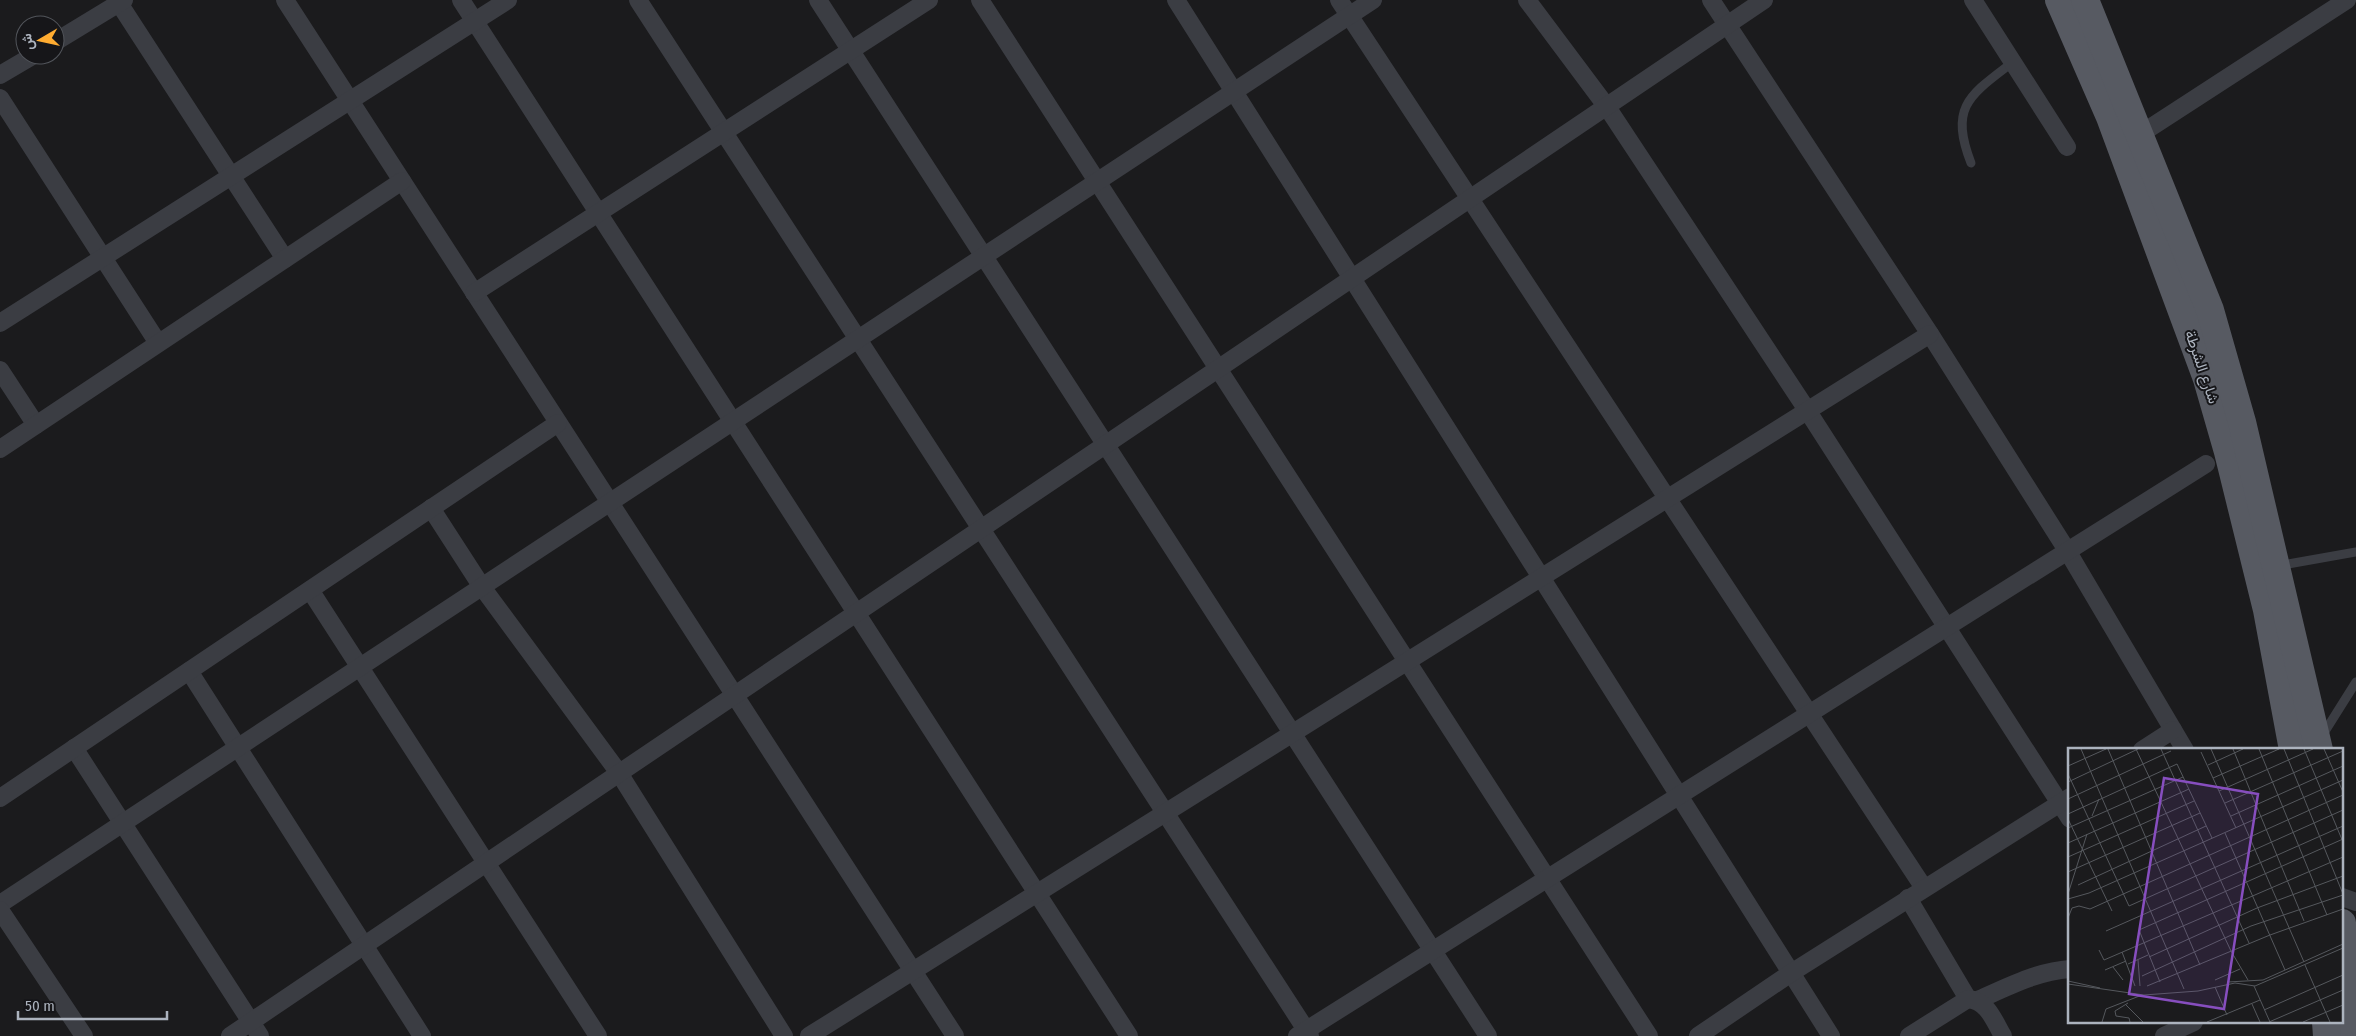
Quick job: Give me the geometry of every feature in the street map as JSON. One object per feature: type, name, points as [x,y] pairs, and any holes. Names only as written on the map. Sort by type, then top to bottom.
[{"type":"main road","name":"شارع الشرطة","points":[[2059,0],[2110,117],[2207,379],[2228,452],[2267,610],[2310,747]]},
{"type":"main road","name":"شارع الشرطة","points":[[2086,0],[2210,310],[2242,422],[2276,566],[2310,747]]},
{"type":"main road","points":[[2344,951],[2350,1036]]},
{"type":"street","points":[[285,0],[955,1036]]},
{"type":"street","points":[[461,0],[1129,1036]]},
{"type":"street","points":[[0,323],[508,0]]},
{"type":"street","points":[[638,0],[1165,813],[1304,1034],[1432,951],[1810,715],[2206,464]]},
{"type":"street","points":[[818,0],[1488,1036]]},
{"type":"street","points":[[474,293],[929,0]]},
{"type":"street","points":[[980,0],[1649,1036]]},
{"type":"street","points":[[1176,0],[1831,1036]]},
{"type":"street","points":[[1339,0],[1924,888]]},
{"type":"street","points":[[0,904],[1373,0]]},
{"type":"street","points":[[1527,0],[1607,107],[1807,410],[1946,629],[2065,800],[1791,973],[1698,1036]]},
{"type":"street","points":[[1711,0],[1930,334],[2068,552],[2184,748]]},
{"type":"street","points":[[230,1036],[255,1029],[364,946],[1764,0]]},
{"type":"street","points":[[1973,0],[2067,147]]},
{"type":"street","points":[[2139,135],[2347,0]]},
{"type":"street","points":[[65,36],[120,1],[285,259]]},
{"type":"street","points":[[0,76],[18,65]]},
{"type":"street","points":[[0,98],[158,343]]},
{"type":"street","points":[[0,449],[402,181]]},
{"type":"street","points":[[809,1036],[1930,334]]},
{"type":"street","points":[[0,370],[36,425]]},
{"type":"street","points":[[0,798],[558,423]]},
{"type":"street","points":[[431,508],[482,587],[619,774],[784,1036]]},
{"type":"street","points":[[310,590],[598,1036]]},
{"type":"street","points":[[189,671],[422,1036]]},
{"type":"street","points":[[2145,748],[2173,730]]},
{"type":"street","points":[[74,748],[255,1029]]},
{"type":"street","points":[[1908,898],[1973,999],[1986,1007],[2003,1036]]},
{"type":"street","points":[[2344,898],[2356,902]]},
{"type":"street","points":[[0,910],[84,1036]]},
{"type":"street","points":[[1910,1036],[1973,999],[2016,983],[2059,970],[2068,969]]},
{"type":"street","points":[[2164,1036],[2190,1024]]},
{"type":"lane","points":[[1971,163],[1963,142],[1962,120],[1969,98],[1976,90],[2013,62]]},
{"type":"lane","points":[[2276,566],[2356,552]]},
{"type":"lane","points":[[2310,747],[2356,682]]}]
